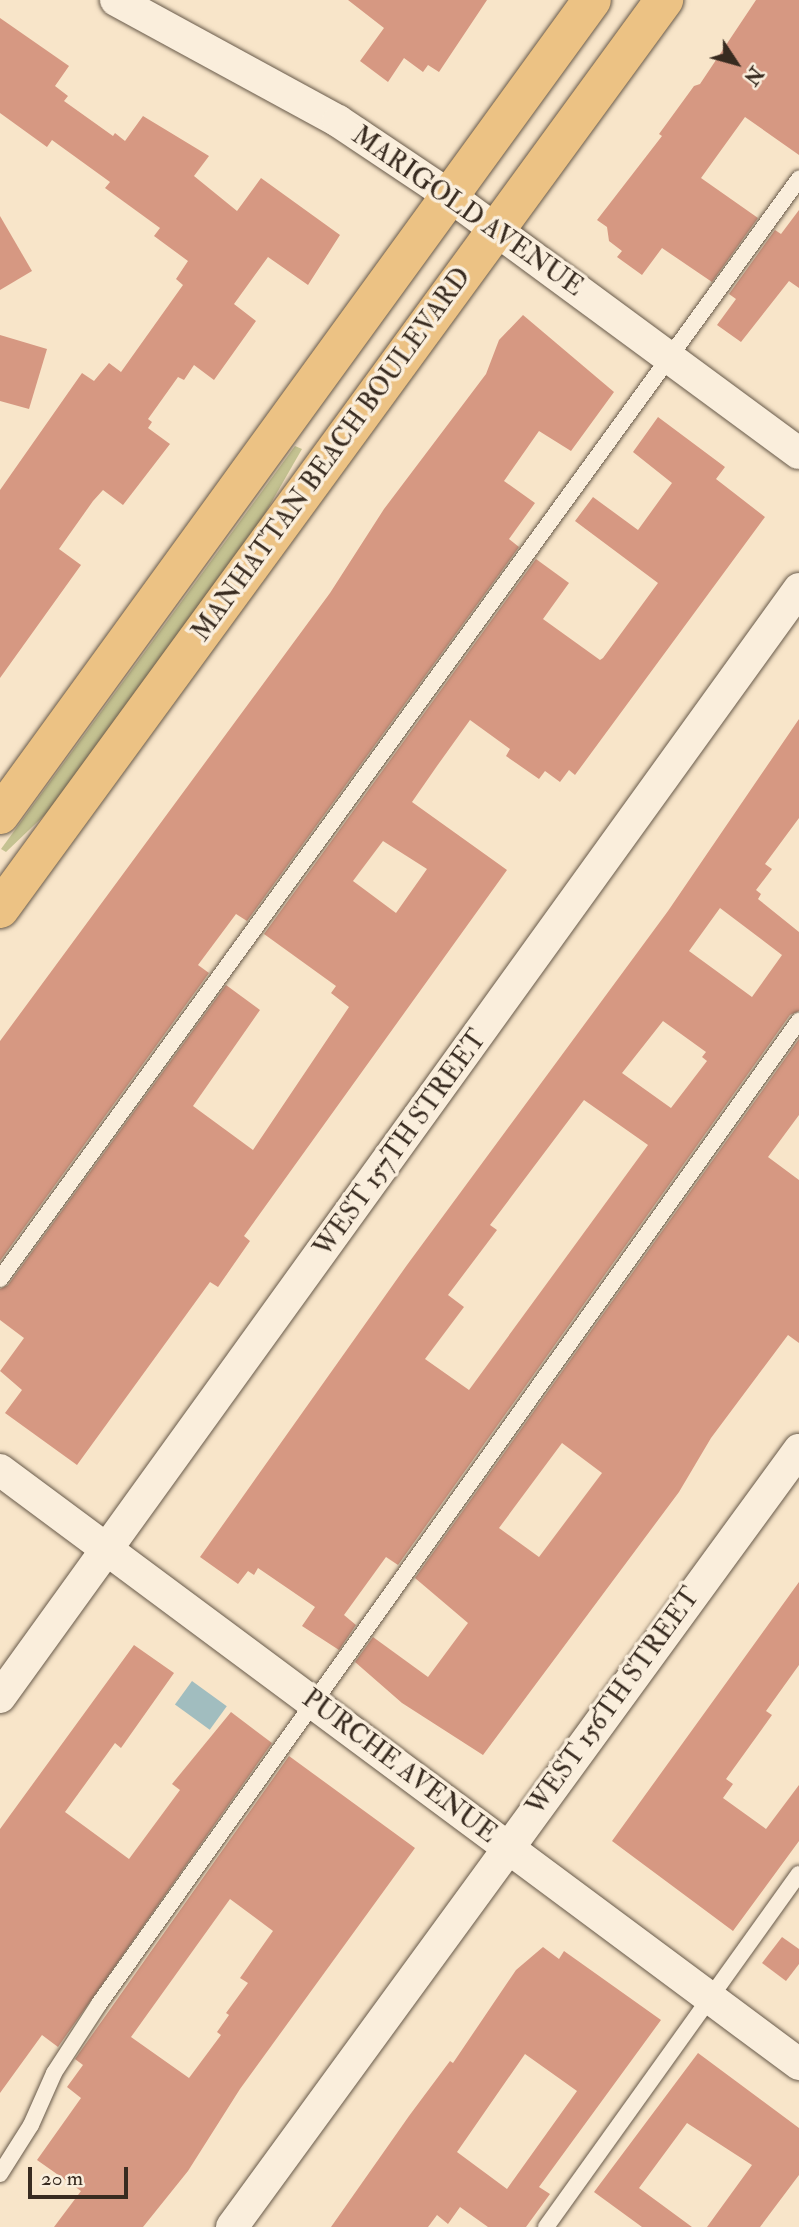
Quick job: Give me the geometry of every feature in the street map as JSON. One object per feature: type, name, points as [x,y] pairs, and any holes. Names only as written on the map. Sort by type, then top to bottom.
[{"type":"main road","points":[[0,815],[592,0]]},
{"type":"main road","name":"MANHATTAN BEACH BOULEVARD","points":[[0,909],[664,0]]},
{"type":"street","name":"MARIGOLD AVENUE","points":[[116,0],[265,85],[338,121],[450,195],[799,453]]},
{"type":"street","name":"WEST 157TH STREET","points":[[0,1697],[110,1551],[799,589]]},
{"type":"street","name":"WEST 156TH STREET","points":[[232,2227],[799,1450]]},
{"type":"street","name":"PURCHE AVENUE","points":[[0,1470],[799,2063]]},
{"type":"lane","points":[[0,1279],[799,178]]},
{"type":"lane","points":[[0,2174],[31,2125],[54,2073],[92,2015],[799,1021]]},
{"type":"lane","points":[[546,2227],[799,1874]]},
{"type":"shaded area","points":[[295,446],[302,449],[263,517],[52,808],[6,852],[1,849]]},
{"type":"water","points":[[192,1681],[227,1706],[210,1730],[175,1704]]},
{"type":"building","points":[[348,0],[487,0],[439,72],[428,65],[423,72],[404,58],[388,82],[360,61],[384,28]]},
{"type":"building","points":[[756,0],[799,0],[799,155],[745,117],[701,178],[758,218],[712,282],[662,248],[642,275],[617,257],[622,251],[609,241],[607,227],[597,220],[662,136],[659,134],[694,86],[700,84]]},
{"type":"building","points":[[0,18],[69,66],[55,86],[68,96],[64,101],[113,136],[115,133],[125,141],[143,116],[209,156],[194,176],[237,211],[261,178],[340,235],[308,285],[268,257],[234,304],[256,321],[214,380],[194,365],[184,380],[178,377],[148,419],[152,422],[148,428],[170,444],[123,505],[103,490],[93,501],[59,549],[81,565],[0,678],[0,490],[82,373],[94,381],[109,363],[121,372],[183,285],[176,279],[188,261],[154,236],[160,228],[105,188],[110,182],[52,140],[47,147],[0,113]]},
{"type":"building","points":[[799,210],[799,288],[789,281],[741,342],[717,325],[736,299],[729,294],[775,230],[781,234]]},
{"type":"building","points":[[0,216],[32,271],[0,290]]},
{"type":"building","points":[[523,315],[614,392],[571,451],[539,431],[504,481],[535,503],[509,539],[519,547],[247,921],[236,914],[198,965],[209,973],[0,1261],[0,1041],[330,593],[384,509],[486,374],[499,340]]},
{"type":"building","points":[[0,335],[47,349],[29,409],[0,401]]},
{"type":"building","points":[[658,417],[725,467],[716,479],[765,517],[575,775],[569,770],[560,782],[545,771],[539,779],[506,756],[510,749],[470,720],[412,802],[507,870],[244,1236],[250,1241],[218,1287],[210,1282],[77,1465],[5,1413],[22,1390],[0,1371],[24,1338],[0,1320],[0,1289],[8,1285],[226,985],[260,1010],[193,1106],[253,1150],[349,1007],[331,993],[336,986],[264,934],[536,559],[569,583],[543,619],[600,660],[603,658],[658,583],[575,521],[593,497],[638,530],[672,483],[633,452]],"holes":[[[383,841],[427,869],[396,913],[353,881]]]},
{"type":"building","points":[[799,719],[799,818],[765,864],[772,869],[756,890],[761,894],[758,899],[799,932],[799,1011],[790,1015],[398,1565],[386,1557],[344,1615],[356,1625],[339,1650],[302,1626],[315,1607],[258,1568],[254,1575],[248,1571],[238,1584],[200,1557],[407,1265],[668,911]],"holes":[[[720,908],[782,955],[752,997],[689,951]],[[663,1021],[706,1052],[702,1057],[707,1061],[671,1108],[622,1073]],[[584,1100],[648,1145],[469,1390],[425,1359],[464,1307],[448,1295],[497,1230],[490,1225]]]},
{"type":"building","points":[[799,1039],[799,1115],[768,1157],[799,1180],[799,1343],[788,1335],[711,1438],[679,1492],[483,1755],[402,1703],[355,1662],[373,1637],[428,1677],[468,1623],[415,1578]],"holes":[[[562,1443],[602,1473],[539,1557],[499,1528]]]},
{"type":"building","points":[[799,1582],[799,1665],[766,1711],[772,1715],[726,1779],[733,1784],[723,1798],[766,1829],[799,1785],[799,1841],[733,1931],[612,1841]]},
{"type":"building","points":[[134,1645],[174,1673],[121,1748],[115,1743],[65,1812],[129,1859],[180,1790],[172,1784],[231,1712],[272,1743],[58,2047],[42,2035],[0,2093],[0,1829]]},
{"type":"building","points":[[289,1756],[415,1848],[240,2089],[188,2171],[143,2227],[54,2227],[81,2191],[37,2160],[81,2098],[67,2087],[83,2065],[75,2059]],"holes":[[[230,1899],[273,1931],[240,1978],[248,1983],[226,2013],[229,2015],[217,2032],[221,2035],[189,2078],[131,2037]]]},
{"type":"building","points":[[782,1937],[799,1949],[799,1964],[786,1981],[762,1963]]},
{"type":"building","points":[[543,1947],[559,1959],[564,1951],[661,2020],[539,2187],[550,2194],[526,2227],[488,2227],[460,2207],[448,2224],[437,2215],[428,2227],[331,2227],[409,2116],[450,2061],[453,2063],[516,1970]],"holes":[[[525,2054],[577,2091],[507,2189],[457,2152]]]},
{"type":"building","points":[[698,2053],[799,2128],[799,2175],[760,2227],[707,2227],[752,2165],[687,2123],[639,2188],[692,2227],[642,2227],[594,2192]]}]
